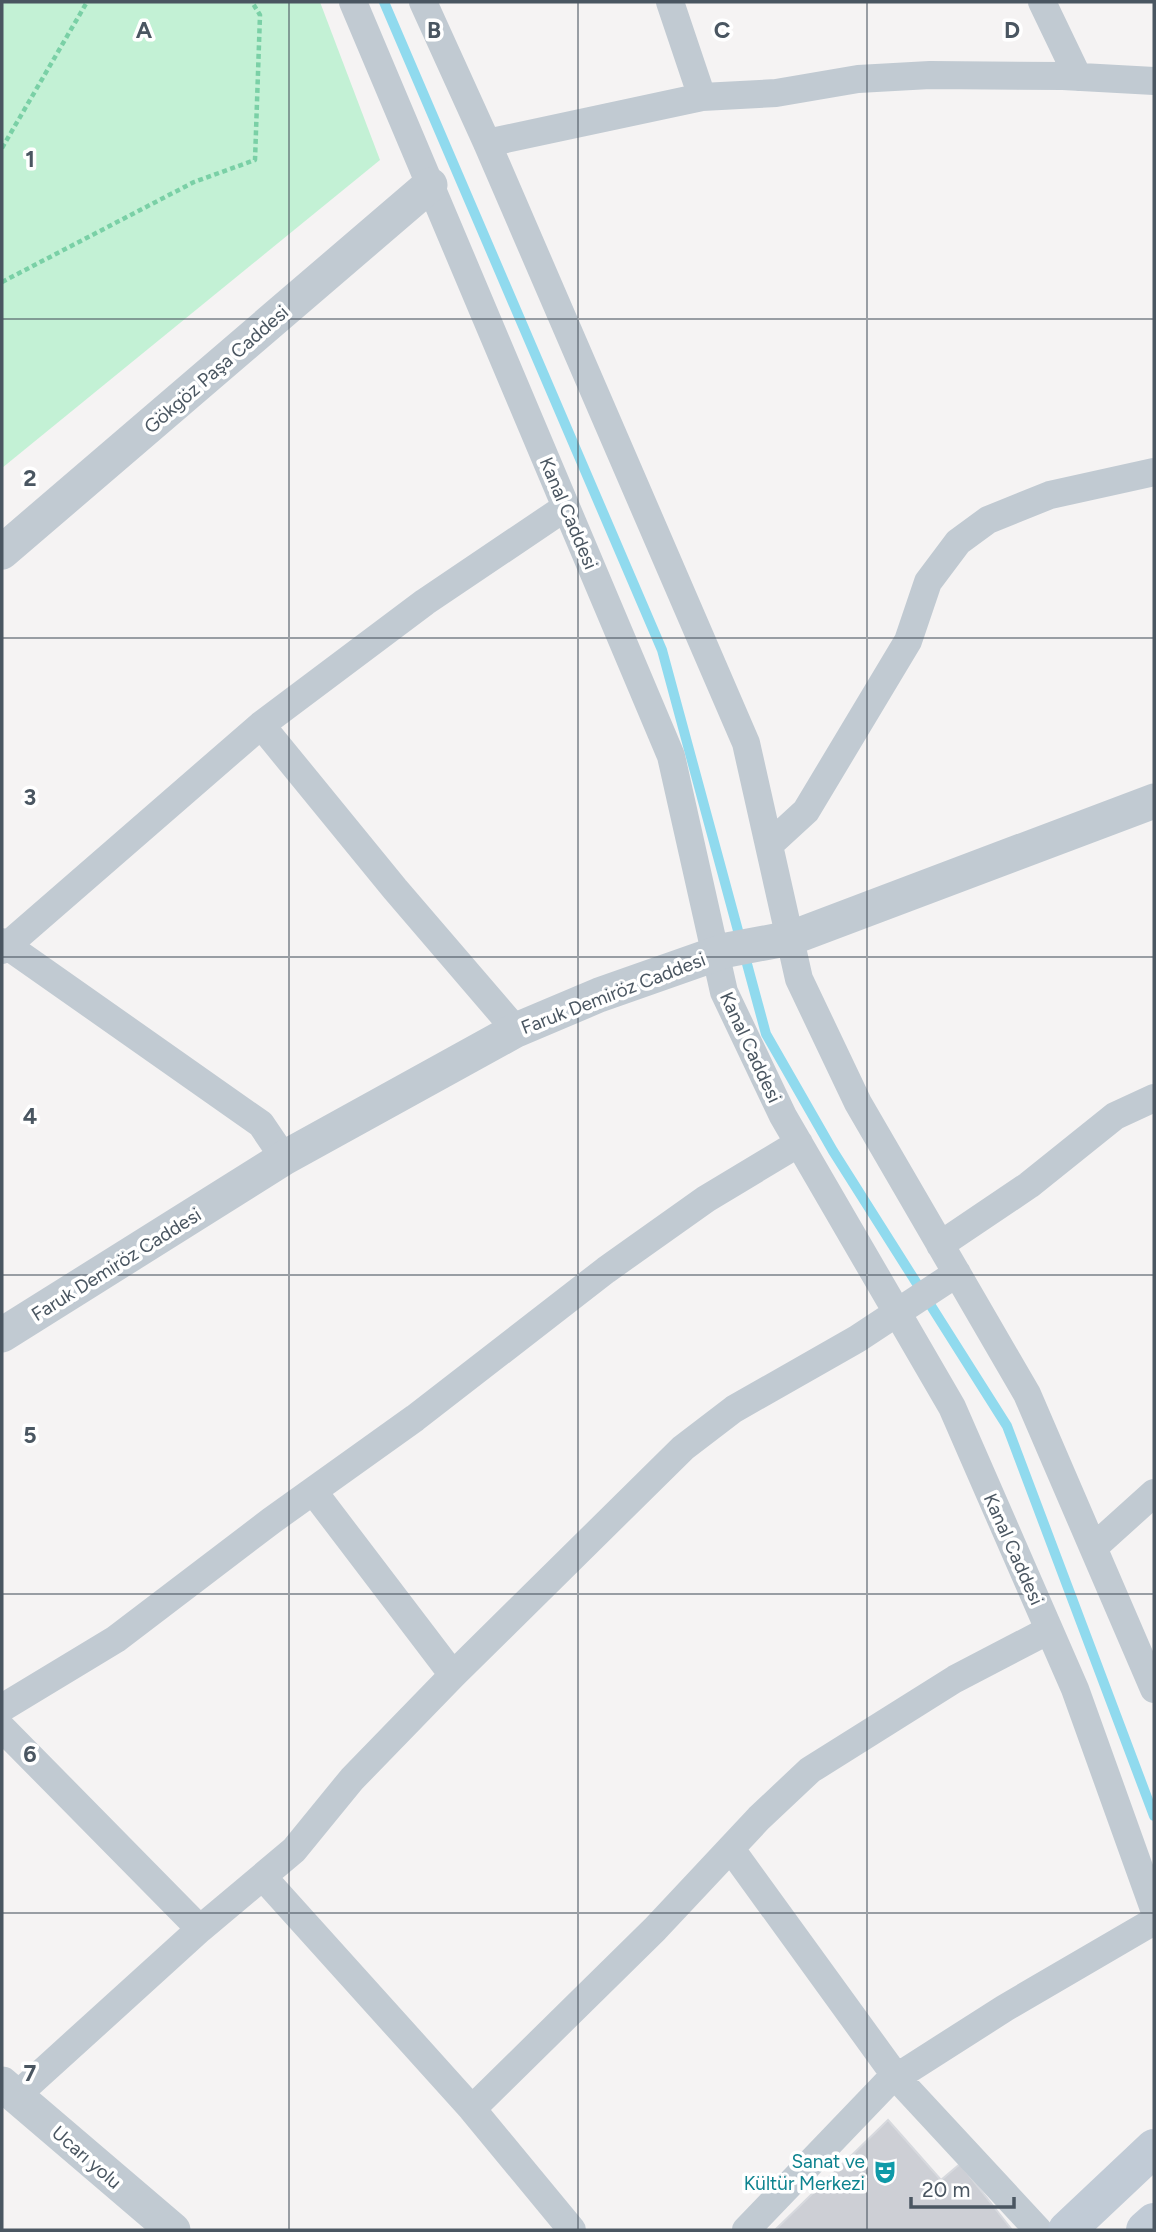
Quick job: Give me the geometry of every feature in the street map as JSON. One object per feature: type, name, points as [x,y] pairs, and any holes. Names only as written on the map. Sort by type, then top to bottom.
[{"type":"main road","points":[[1067,2230],[1154,2148]]},
{"type":"main road","points":[[1145,2230],[1154,2222]]},
{"type":"street","name":"Kanal Caddesi","points":[[353,2],[671,756],[721,952],[724,992],[783,1116],[901,1310],[952,1407],[1075,1689],[1154,1909]]},
{"type":"street","points":[[423,2],[746,743],[769,845],[780,940],[858,1103],[940,1245],[950,1278],[1027,1394],[1154,1689]]},
{"type":"street","points":[[670,2],[702,97]]},
{"type":"street","points":[[1042,2],[1078,77]]},
{"type":"street","points":[[487,144],[702,97],[776,93],[858,79],[930,75],[1154,81]]},
{"type":"street","name":"Gökgöz Paşa Caddesi","points":[[2,552],[430,185]]},
{"type":"street","points":[[769,845],[806,811],[908,640],[928,582],[958,542],[988,520],[1050,495],[1154,472]]},
{"type":"street","points":[[284,1158],[261,1124],[3,946],[261,725],[425,602],[566,507]]},
{"type":"street","points":[[261,725],[395,889],[516,1030]]},
{"type":"street","name":"Faruk Demiröz Caddesi","points":[[2,1335],[284,1158],[516,1030],[599,995],[721,952],[780,940],[1154,801]]},
{"type":"street","points":[[940,1245],[1029,1185],[1115,1116],[1154,1098]]},
{"type":"street","points":[[2,1707],[116,1639],[415,1418],[606,1270],[706,1199],[799,1143]]},
{"type":"street","points":[[6,2099],[294,1850],[352,1779],[453,1675],[683,1448],[734,1409],[857,1339],[950,1278]]},
{"type":"street","points":[[313,1491],[453,1675]]},
{"type":"street","points":[[1094,1548],[1154,1493]]},
{"type":"street","points":[[472,2109],[810,1770],[955,1679],[1049,1630]]},
{"type":"street","points":[[2,1728],[200,1929]]},
{"type":"street","points":[[731,1849],[897,2078],[1038,2230]]},
{"type":"street","points":[[263,1877],[472,2109],[572,2230]]},
{"type":"street","points":[[746,2230],[886,2084],[1005,2008],[1154,1921]]},
{"type":"street","name":"Ucarı yolu","points":[[6,2099],[173,2230]]},
{"type":"path","points":[[2,148],[87,2]]},
{"type":"path","points":[[2,282],[194,182],[255,160],[260,15],[252,2]]},
{"type":"green space","points":[[2,2],[320,2],[380,160],[2,468]]},
{"type":"building","name":"Sanat ve Kültür Merkezi","points":[[888,2120],[941,2180],[960,2164],[1012,2230],[775,2230]]},
{"type":"waterway","points":[[384,2],[662,650],[766,1034],[833,1151],[1007,1426],[1154,1816]]},
{"type":"place","name":"Sanat ve Kültür Merkezi","points":[[885,2172]]}]
